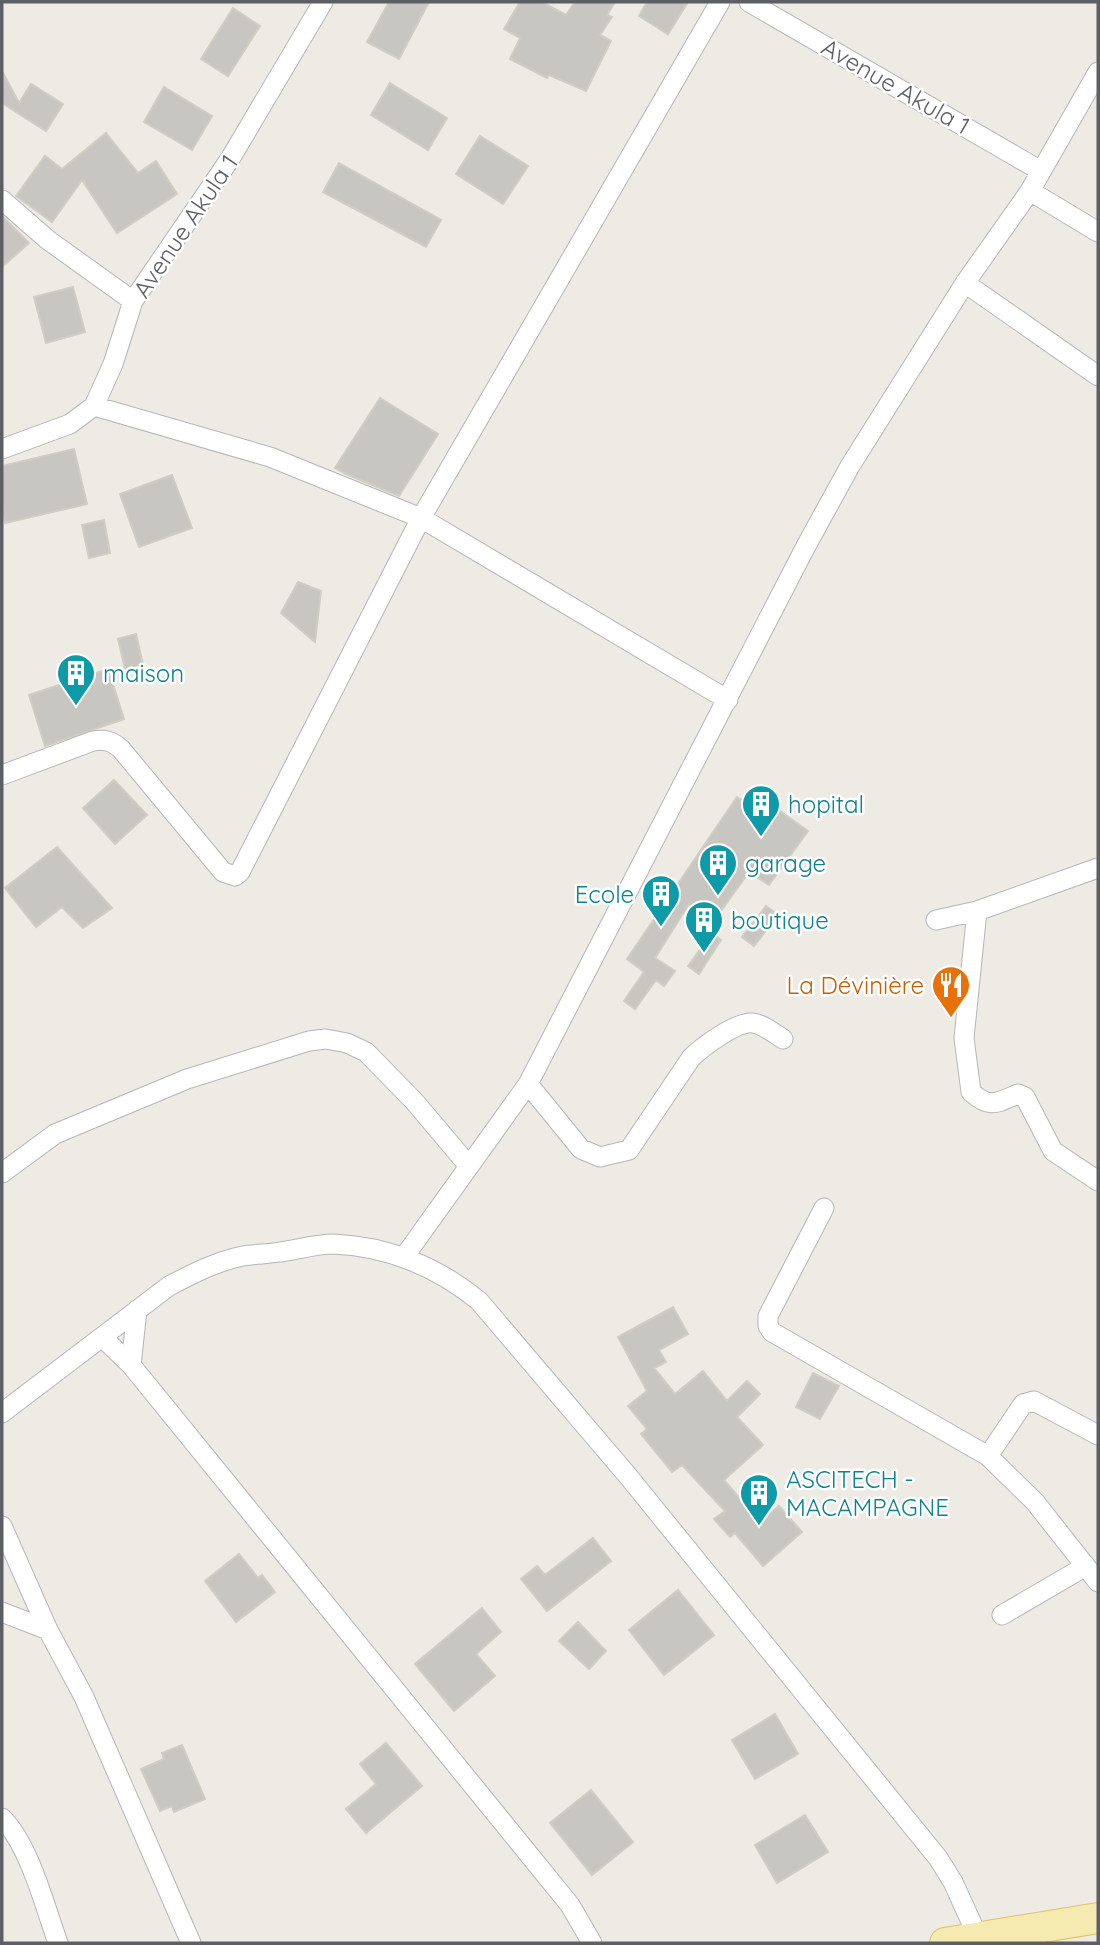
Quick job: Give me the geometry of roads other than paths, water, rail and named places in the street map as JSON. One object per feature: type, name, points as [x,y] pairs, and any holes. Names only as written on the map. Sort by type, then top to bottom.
[{"type":"main road","points":[[945,1943],[1098,1918]]},
{"type":"street","name":"Avenue Akula 1","points":[[94,406],[113,364],[133,301],[230,159],[323,2]]},
{"type":"street","points":[[2,775],[93,741],[110,741],[121,749],[222,872],[236,876],[421,518],[720,2]]},
{"type":"street","name":"Avenue Akula 1","points":[[749,2],[1041,171]]},
{"type":"street","points":[[404,1257],[528,1084],[850,466],[965,283],[1030,191],[1098,72]]},
{"type":"street","points":[[1030,191],[1098,232]]},
{"type":"street","points":[[2,200],[48,240],[133,301]]},
{"type":"street","points":[[965,283],[1098,376]]},
{"type":"street","points":[[2,449],[70,424],[94,406],[270,457],[421,518],[728,700]]},
{"type":"street","points":[[936,920],[976,911],[1098,868]]},
{"type":"street","points":[[976,911],[964,1038],[971,1092],[983,1103],[994,1104],[1018,1094],[1025,1097],[1053,1151],[1098,1181]]},
{"type":"street","points":[[528,1084],[581,1149],[600,1157],[629,1150],[691,1058],[702,1047],[748,1023],[761,1026],[783,1039]]},
{"type":"street","points":[[2,1173],[55,1134],[175,1084],[309,1041],[326,1040],[346,1043],[366,1052],[414,1101],[468,1165]]},
{"type":"street","points":[[824,1208],[768,1316],[768,1325],[772,1332],[988,1456],[1027,1493],[1098,1582]]},
{"type":"street","points":[[2,1413],[179,1281],[199,1270],[242,1256],[331,1244],[370,1249],[404,1257],[461,1286],[479,1301],[628,1476],[938,1858],[953,1882],[978,1937]]},
{"type":"street","points":[[131,1365],[137,1310]]},
{"type":"street","points":[[103,1338],[131,1365],[570,1905],[592,1943]]},
{"type":"street","points":[[988,1456],[1023,1404],[1028,1401],[1034,1401],[1098,1435]]},
{"type":"street","points":[[2,1526],[48,1630],[83,1697],[191,1943]]},
{"type":"street","points":[[1002,1615],[1086,1566]]},
{"type":"street","points":[[2,1612],[48,1630]]},
{"type":"street","points":[[2,1818],[15,1833],[23,1849],[58,1943]]},
{"type":"place","name":"maison","points":[[76,707]]},
{"type":"place","name":"hopital","points":[[761,838]]},
{"type":"place","name":"garage","points":[[718,897]]},
{"type":"place","name":"Ecole","points":[[661,928]]},
{"type":"place","name":"boutique","points":[[704,954]]},
{"type":"place","name":"La Dévinière","points":[[951,1019]]},
{"type":"place","name":"ASCITECH - MACAMPAGNE","points":[[759,1527]]}]
